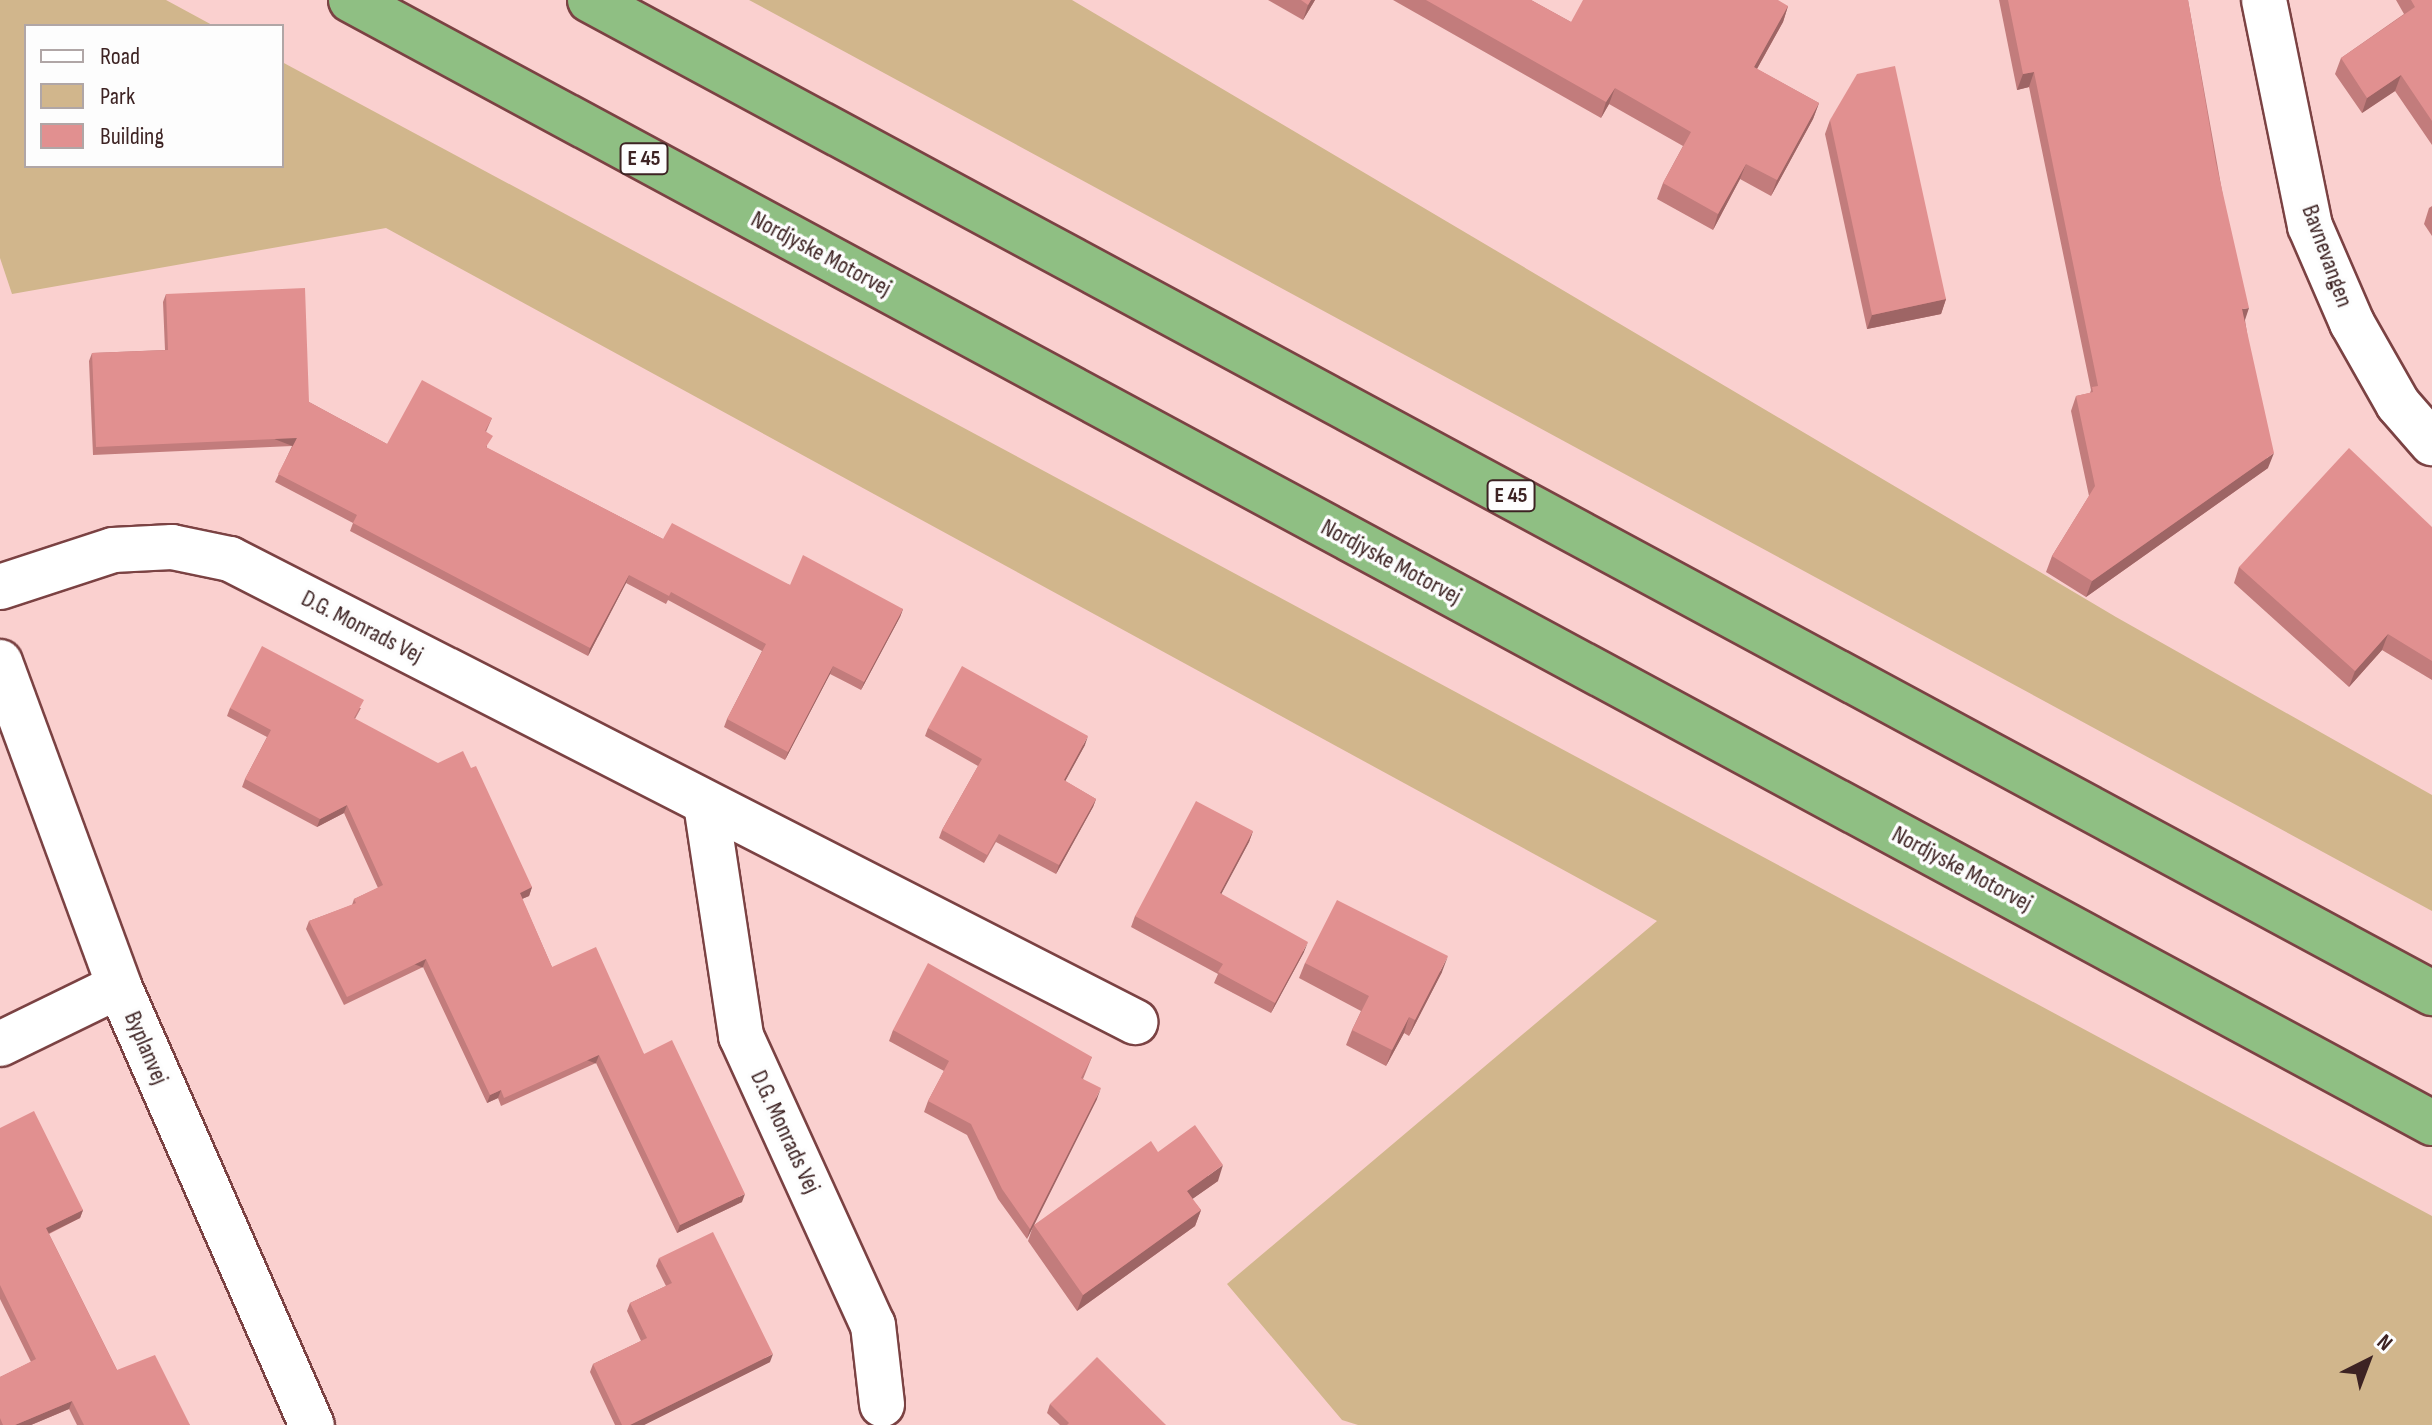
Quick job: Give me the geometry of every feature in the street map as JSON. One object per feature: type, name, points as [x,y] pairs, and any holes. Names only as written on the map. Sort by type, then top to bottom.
[{"type":"highway","name":"Nordjyske Motorvej","points":[[351,0],[2432,1123]]},
{"type":"highway","name":"E 45","points":[[590,0],[2432,993]]},
{"type":"street","name":"Bavnevangen","points":[[2264,0],[2310,226],[2352,323],[2398,404],[2432,443]]},
{"type":"street","name":"D.G. Monrads Vej","points":[[0,587],[113,550],[172,547],[230,559],[1135,1022]]},
{"type":"street","name":"Byplanvej","points":[[0,662],[119,986],[312,1425]]},
{"type":"street","name":"D.G. Monrads Vej","points":[[706,804],[741,1036],[873,1325],[882,1404]]},
{"type":"street","points":[[0,1044],[119,986]]},
{"type":"green space","points":[[0,0],[166,0],[210,24],[24,24],[24,168],[284,168],[284,63],[2432,1216],[2432,1425],[1358,1425],[1342,1420],[1227,1284],[1657,921],[386,228],[12,294],[0,258]]},
{"type":"green space","points":[[749,0],[1072,0],[2116,617],[2432,795],[2432,911]]},
{"type":"building","points":[[1426,0],[1531,0],[1571,22],[1583,0],[1778,0],[1788,6],[1754,67],[1819,103],[1777,180],[1746,164],[1718,214],[1663,183],[1691,132],[1615,88],[1606,102]]},
{"type":"building","points":[[2008,0],[2188,0],[2216,163],[2249,308],[2242,309],[2274,453],[2092,581],[2052,556],[2095,486],[2076,396],[2093,392],[2092,387],[2098,386],[2034,72],[2023,74]]},
{"type":"building","points":[[2411,0],[2432,0],[2432,121],[2401,75],[2367,98],[2341,58],[2415,7]]},
{"type":"building","points":[[1895,66],[1946,299],[1872,315],[1830,120],[1857,74]]},
{"type":"building","points":[[305,288],[309,402],[387,444],[422,380],[492,418],[485,431],[493,436],[486,447],[663,539],[672,523],[790,585],[803,555],[903,609],[864,682],[833,666],[788,752],[727,719],[766,644],[671,592],[669,596],[629,575],[590,648],[353,523],[357,515],[278,474],[297,438],[96,447],[92,353],[168,350],[166,294]]},
{"type":"building","points":[[2349,448],[2432,527],[2432,661],[2388,634],[2355,671],[2239,567]]},
{"type":"building","points":[[262,646],[364,700],[354,718],[438,763],[463,751],[471,768],[476,766],[532,887],[520,893],[552,967],[596,947],[644,1054],[672,1040],[745,1194],[680,1225],[599,1055],[504,1098],[501,1090],[490,1095],[426,959],[347,997],[309,921],[356,903],[354,899],[383,885],[347,805],[320,819],[245,779],[271,730],[230,708]]},
{"type":"building","points":[[962,666],[1088,736],[1064,780],[1096,799],[1059,865],[999,834],[987,855],[942,830],[982,759],[928,728]]},
{"type":"building","points":[[1196,801],[1253,831],[1220,893],[1308,942],[1275,1003],[1218,972],[1223,964],[1135,916]]},
{"type":"building","points":[[1337,900],[1448,956],[1415,1020],[1409,1017],[1392,1050],[1352,1030],[1369,996],[1305,963]]},
{"type":"building","points":[[928,963],[1092,1057],[1081,1078],[1101,1088],[1030,1229],[1002,1189],[971,1124],[928,1101],[949,1061],[893,1030]]},
{"type":"building","points":[[34,1111],[83,1210],[46,1228],[117,1370],[155,1355],[190,1425],[84,1425],[72,1401],[15,1425],[3,1425],[0,1418],[0,1377],[36,1359],[0,1285],[0,1128]]},
{"type":"building","points":[[1195,1125],[1223,1165],[1187,1191],[1201,1210],[1083,1295],[1034,1225],[1151,1141],[1158,1152]]},
{"type":"building","points":[[713,1232],[773,1354],[630,1425],[622,1425],[593,1364],[647,1338],[630,1303],[672,1283],[659,1258]]},
{"type":"building","points":[[1097,1357],[1166,1425],[1067,1425],[1069,1423],[1050,1404]]}]
